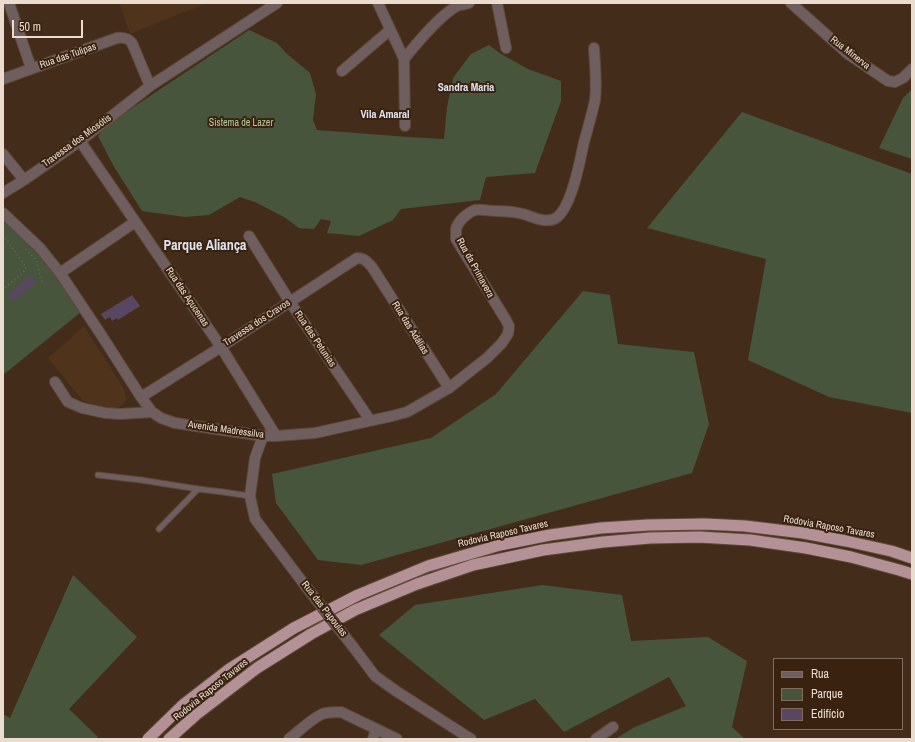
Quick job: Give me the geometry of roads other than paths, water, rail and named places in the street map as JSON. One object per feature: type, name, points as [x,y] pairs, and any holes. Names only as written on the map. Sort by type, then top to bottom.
[{"type":"highway","name":"Rodovia Raposo Tavares","points":[[148,739],[184,704],[223,674],[294,628],[358,595],[428,566],[500,546],[550,535],[601,528],[705,524],[745,526],[803,533],[861,544],[912,558]]},
{"type":"highway","name":"Rodovia Raposo Tavares","points":[[169,739],[197,714],[257,668],[311,634],[355,610],[417,584],[473,565],[542,550],[603,542],[650,538],[699,537],[750,540],[806,548],[851,557],[912,574]]},
{"type":"street","points":[[9,3],[31,68]]},
{"type":"street","name":"Travessa dos Miosótis","points":[[3,193],[80,141],[150,86],[277,3]]},
{"type":"street","points":[[378,3],[404,60],[404,126]]},
{"type":"street","points":[[404,60],[421,39],[445,15],[458,6],[469,3]]},
{"type":"street","points":[[497,3],[506,48]]},
{"type":"street","name":"Rua Minerva","points":[[791,3],[848,54],[888,81],[895,82],[903,78],[912,69]]},
{"type":"street","points":[[342,71],[390,30]]},
{"type":"street","name":"Rua das Tulipas","points":[[3,79],[118,38],[125,38],[129,39],[132,43],[150,86]]},
{"type":"street","name":"Rua da Primavera","points":[[506,320],[456,238],[456,228],[462,219],[476,210],[522,214],[546,220],[556,218],[562,211],[568,200],[577,175],[595,99],[596,76],[594,48]]},
{"type":"street","name":"Rua das Açucenas","points":[[80,141],[220,347],[276,436]]},
{"type":"street","points":[[3,154],[24,180]]},
{"type":"street","name":"Avenida Madressilva","points":[[3,213],[40,248],[60,273],[152,412],[161,418],[175,423],[263,436],[276,436],[315,433],[407,412],[449,388],[487,358],[502,343],[508,334],[509,326],[506,320]]},
{"type":"street","points":[[60,273],[135,222]]},
{"type":"street","name":"Rua das Petunias","points":[[249,236],[290,302],[370,420]]},
{"type":"street","name":"Travessa dos Cravos","points":[[141,397],[357,258],[366,260],[372,267]]},
{"type":"street","name":"Rua das Adálias","points":[[372,267],[449,388]]},
{"type":"street","points":[[55,382],[68,402],[82,408],[105,413],[121,414],[152,412]]},
{"type":"street","name":"Rua das Papoulas","points":[[263,436],[255,458],[250,496],[255,519],[375,676],[471,739]]},
{"type":"street","points":[[289,739],[309,722],[323,714],[333,712],[341,712],[374,734],[398,739]]},
{"type":"street","points":[[596,739],[613,727]]},
{"type":"lane","points":[[98,475],[250,496]]},
{"type":"lane","points":[[159,529],[198,489]]},
{"type":"district","name":"Sandra Maria","points":[[466,88]]},
{"type":"district","name":"Vila Amaral","points":[[385,115]]},
{"type":"district","name":"Parque Aliança","points":[[205,246]]},
{"type":"park label","name":"Sistema de Lazer","points":[[241,123]]}]
